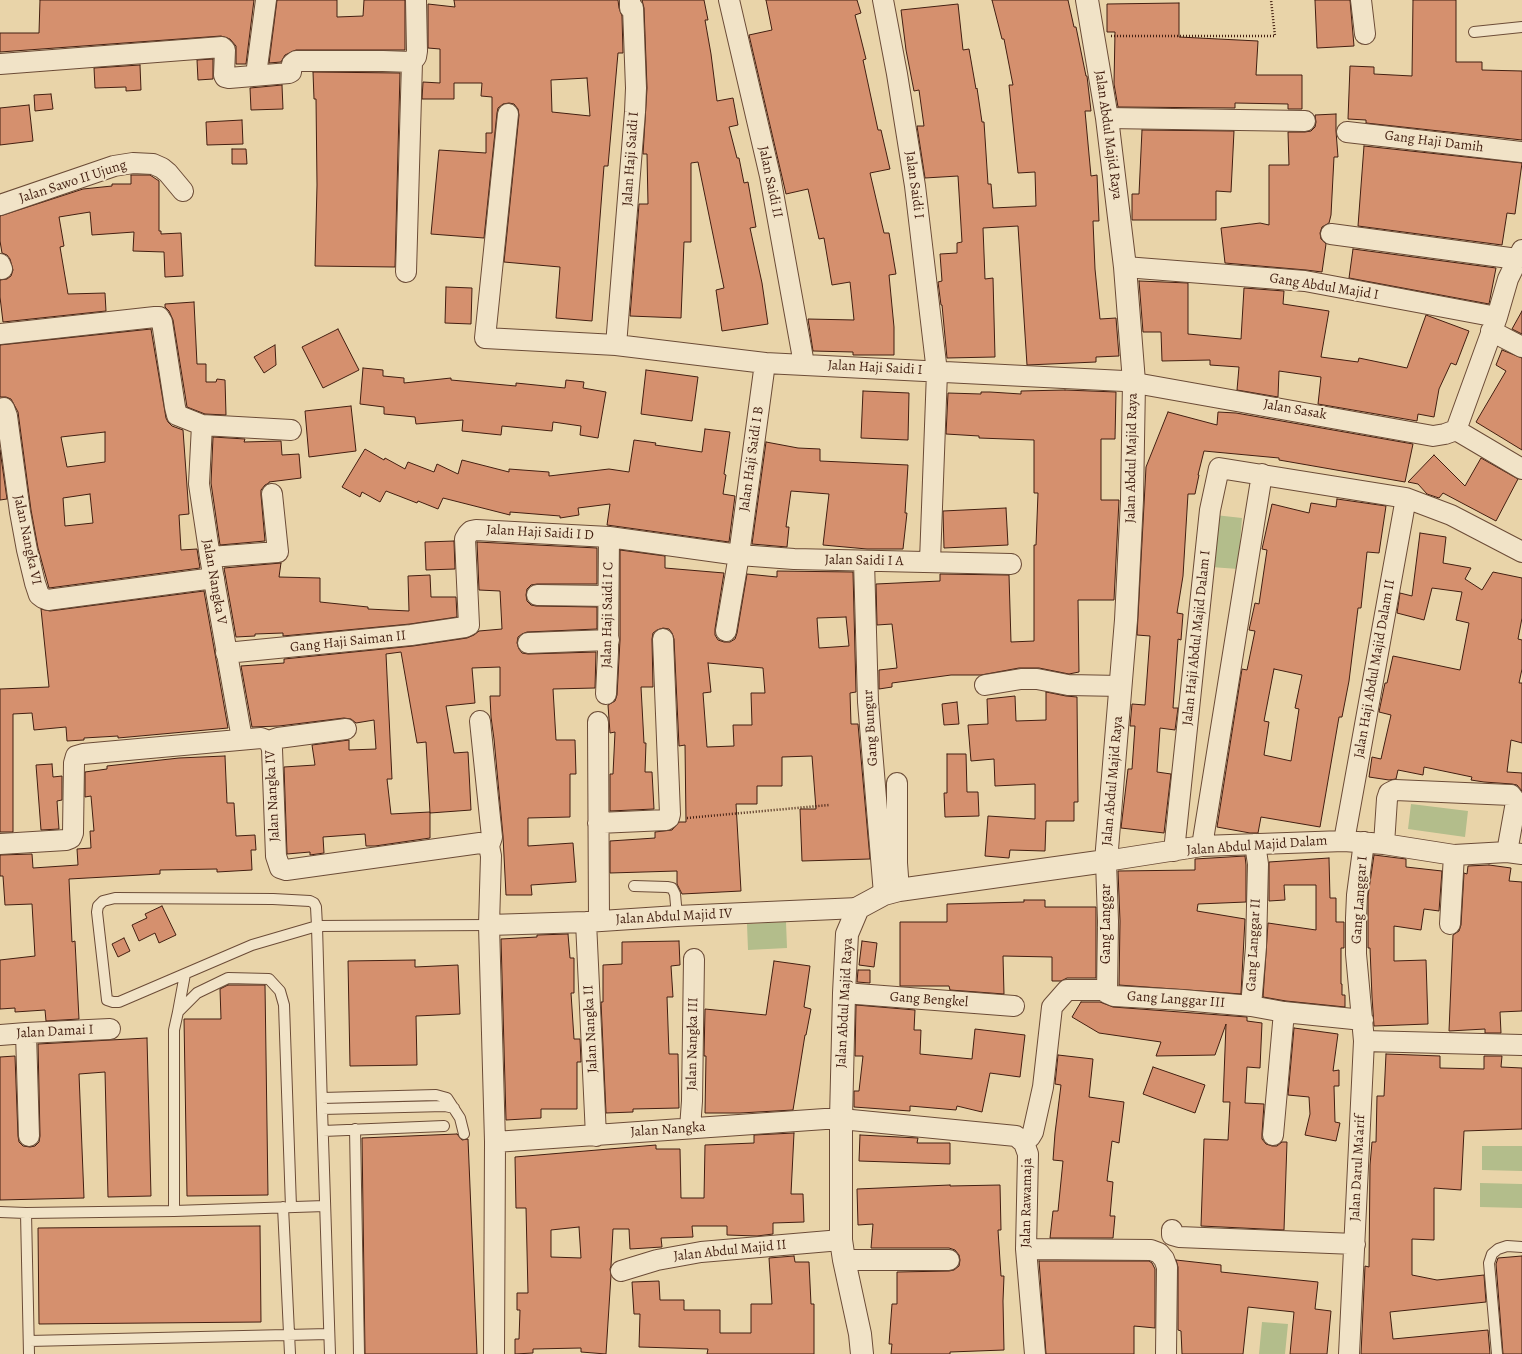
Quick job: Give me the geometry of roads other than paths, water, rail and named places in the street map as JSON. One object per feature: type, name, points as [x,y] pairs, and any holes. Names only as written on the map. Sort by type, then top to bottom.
[{"type":"street","points":[[256,75],[266,0]]},
{"type":"street","points":[[406,272],[412,62],[416,58],[417,51],[416,0]]},
{"type":"street","name":"Jalan Haji Saidi I","points":[[616,345],[636,88],[633,8],[630,8],[630,0]]},
{"type":"street","name":"Jalan Saidi II","points":[[729,0],[770,176],[804,364]]},
{"type":"street","name":"Jalan Saidi I","points":[[883,0],[897,74],[915,186],[937,372]]},
{"type":"street","name":"Jalan Abdul Majid Raya","points":[[862,1354],[860,1334],[843,1250],[841,1119],[847,934],[858,908],[891,892],[1106,861],[1126,620],[1132,500],[1134,382],[1125,267],[1108,118],[1094,36],[1086,0]]},
{"type":"street","points":[[1360,0],[1365,34]]},
{"type":"street","points":[[0,64],[222,47],[225,50],[225,77],[289,73],[291,72],[292,64],[296,61],[412,62]]},
{"type":"street","name":"Jalan Haji Saidi I","points":[[508,114],[485,338],[616,345],[765,363],[1134,382]]},
{"type":"street","points":[[1108,118],[1305,121]]},
{"type":"street","name":"Gang Haji Damih","points":[[1347,132],[1522,152]]},
{"type":"street","name":"Jalan Sawo II Ujung","points":[[0,205],[114,166],[132,163],[153,164],[162,168],[183,191]]},
{"type":"street","points":[[1331,234],[1519,254],[1515,282],[1494,324],[1456,430],[1522,469]]},
{"type":"street","name":"Gang Abdul Majid I","points":[[1125,267],[1305,281],[1494,324],[1522,347]]},
{"type":"street","points":[[0,334],[155,317],[159,318],[162,322],[177,415],[202,425],[291,430]]},
{"type":"street","name":"Jalan Haji Saidi I B","points":[[726,631],[739,555],[765,363]]},
{"type":"street","points":[[930,562],[937,372]]},
{"type":"street","name":"Jalan Sasak","points":[[1134,382],[1433,436],[1456,430]]},
{"type":"street","name":"Jalan Nangka VI","points":[[0,408],[4,408],[7,416],[20,512],[27,550],[39,595],[48,600],[214,578]]},
{"type":"street","name":"Jalan Nangka V","points":[[202,425],[199,484],[226,653],[242,739]]},
{"type":"street","name":"Jalan Haji Abdul Majid Dalam I","points":[[1174,852],[1210,510],[1219,468],[1406,498],[1451,515],[1522,552]]},
{"type":"street","points":[[1202,846],[1262,474]]},
{"type":"street","points":[[210,557],[278,552],[272,494]]},
{"type":"street","name":"Jalan Haji Abdul Majid Dalam II","points":[[1344,841],[1406,498]]},
{"type":"street","name":"Jalan Haji Saidi I D","points":[[469,625],[465,539],[471,531],[506,531],[609,537]]},
{"type":"street","name":"Jalan Saidi I A","points":[[609,537],[739,555],[794,559],[1011,564]]},
{"type":"street","name":"Jalan Haji Saidi I C","points":[[606,694],[609,640],[609,537]]},
{"type":"street","name":"Gang Bungur","points":[[864,561],[868,702],[891,892]]},
{"type":"street","points":[[537,595],[608,596]]},
{"type":"street","name":"Gang Haji Saiman II","points":[[226,653],[412,635],[465,627],[469,625]]},
{"type":"street","points":[[598,823],[666,820],[670,818],[663,639]]},
{"type":"street","points":[[528,643],[609,640]]},
{"type":"street","points":[[985,686],[1021,679],[1038,679],[1068,685],[1120,686]]},
{"type":"street","points":[[480,721],[492,837],[489,846],[491,856],[489,925],[495,1142],[494,1354]]},
{"type":"street","name":"Jalan Nangka II","points":[[596,1136],[592,922],[598,823],[598,722]]},
{"type":"street","points":[[269,741],[278,738],[346,729]]},
{"type":"street","name":"Jalan Nangka IV","points":[[0,844],[66,840],[71,838],[73,833],[74,763],[76,756],[83,754],[262,738],[269,741],[272,749],[276,856],[280,868],[286,870],[480,843],[489,846]]},
{"type":"street","points":[[891,892],[897,863],[897,783]]},
{"type":"street","name":"Jalan Abdul Majid Dalam","points":[[1106,861],[1174,852],[1202,846],[1344,841],[1384,844],[1454,855],[1515,853],[1516,802],[1511,795],[1398,789],[1391,791],[1387,798],[1384,844]]},
{"type":"street","name":"Gang Langgar I","points":[[1359,982],[1356,954],[1356,918],[1357,895],[1364,842]]},
{"type":"street","name":"Gang Langgar II","points":[[1255,844],[1258,864],[1256,947],[1251,1006],[1284,1012],[1363,1020]]},
{"type":"street","points":[[1450,924],[1454,855]]},
{"type":"street","name":"Gang Langgar","points":[[1106,861],[1108,921],[1106,989]]},
{"type":"street","name":"Jalan Abdul Majid IV","points":[[489,925],[592,922],[677,916],[858,908]]},
{"type":"street","name":"Jalan Nangka III","points":[[690,1128],[692,1101],[694,959]]},
{"type":"street","name":"Jalan Darul Ma'arif","points":[[1349,1354],[1364,1041],[1359,982]]},
{"type":"street","points":[[1024,1143],[1033,1132],[1043,1087],[1052,1007],[1067,990],[1106,989]]},
{"type":"street","name":"Gang Langgar III","points":[[1106,989],[1108,994],[1114,996],[1251,1006]]},
{"type":"street","name":"Gang Bengkel","points":[[844,993],[1014,1006]]},
{"type":"street","points":[[1273,1135],[1284,1012]]},
{"type":"street","name":"Jalan Damai I","points":[[0,1035],[26,1032],[110,1029]]},
{"type":"street","points":[[26,1032],[29,1136]]},
{"type":"street","points":[[1364,1041],[1522,1045]]},
{"type":"street","name":"Jalan Nangka","points":[[495,1142],[841,1119]]},
{"type":"street","name":"Jalan Rawamaja","points":[[841,1119],[1016,1136],[1024,1143],[1028,1154],[1026,1250],[1035,1354]]},
{"type":"street","points":[[1172,1230],[1172,1235],[1179,1237],[1355,1244]]},
{"type":"street","name":"Jalan Abdul Majid II","points":[[621,1271],[657,1260],[701,1252],[843,1250],[949,1260]]},
{"type":"street","points":[[1026,1250],[1151,1250],[1159,1254],[1164,1259],[1167,1267],[1166,1354]]},
{"type":"lane","points":[[1474,32],[1522,27]]},
{"type":"lane","points":[[634,886],[672,888],[675,894],[677,916]]},
{"type":"lane","points":[[330,1354],[317,926],[316,907],[314,903],[310,900],[272,899],[115,898],[103,901],[98,906],[97,912],[108,1000],[112,1002],[119,1002],[252,945],[317,926],[489,925]]},
{"type":"lane","points":[[174,1211],[174,1030],[185,974]]},
{"type":"lane","points":[[178,1012],[197,993],[228,978],[269,979],[280,991],[284,1005],[290,1354]]},
{"type":"lane","points":[[322,1098],[436,1096],[447,1098],[460,1118],[464,1134]]},
{"type":"lane","points":[[322,1109],[445,1106],[454,1108]]},
{"type":"lane","points":[[323,1131],[444,1126]]},
{"type":"lane","points":[[355,1130],[359,1354]]},
{"type":"lane","points":[[0,1212],[174,1211],[326,1206]]},
{"type":"lane","points":[[26,1213],[29,1354]]},
{"type":"lane","points":[[1497,1354],[1489,1263],[1492,1254],[1498,1249],[1507,1246],[1522,1247]]},
{"type":"lane","points":[[29,1341],[329,1334]]}]
